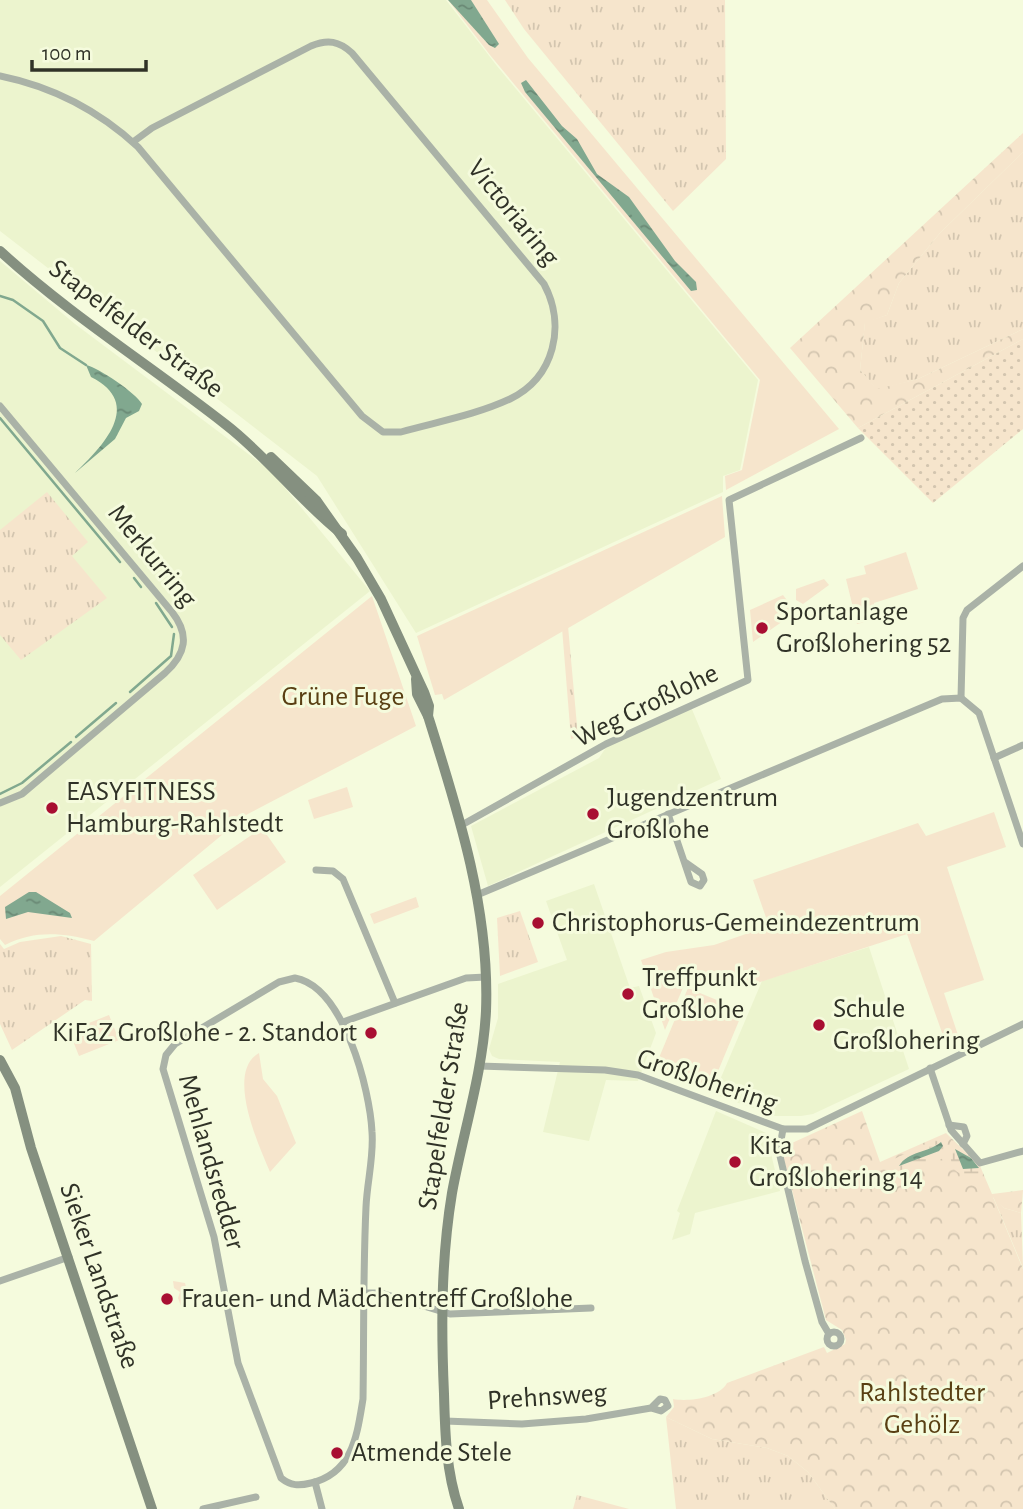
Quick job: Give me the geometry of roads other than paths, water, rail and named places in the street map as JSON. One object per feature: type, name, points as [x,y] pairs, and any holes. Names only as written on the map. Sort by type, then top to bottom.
[{"type":"street","name":"Victoriaring","points":[[326,41],[339,43],[352,53],[544,284],[553,304],[556,327],[548,360],[530,385],[510,399],[401,432],[383,432],[362,416],[133,142],[152,128],[312,46],[326,41]]},
{"type":"street","points":[[0,76],[40,86],[82,104],[133,142]]},
{"type":"street","name":"Stapelfelder Straße","points":[[0,251],[62,303],[246,441],[270,456],[299,481],[342,534],[381,599],[416,678],[417,694],[428,716],[477,895],[486,977],[479,1066],[452,1195],[441,1313],[444,1421],[450,1473],[459,1509]]},
{"type":"street","name":"Merkurring","points":[[0,406],[172,612],[182,626],[185,641],[181,655],[165,673],[22,794],[0,803]]},
{"type":"street","name":"Weg Großlohe","points":[[460,826],[606,744],[748,680],[729,500],[861,438]]},
{"type":"street","name":"Stapelfelder Straße","points":[[246,441],[321,518],[342,534]]},
{"type":"street","points":[[961,698],[963,618],[967,610],[1023,566]]},
{"type":"street","points":[[477,895],[668,814],[728,792],[939,700],[961,698],[979,713],[1023,844]]},
{"type":"street","points":[[994,758],[1023,745]]},
{"type":"street","points":[[668,814],[685,863]]},
{"type":"street","points":[[316,870],[333,871],[343,879],[395,1003]]},
{"type":"street","points":[[343,1022],[466,978],[486,977]]},
{"type":"street","name":"Mehlandsredder","points":[[286,979],[310,984],[343,1022],[370,1112],[373,1133],[366,1206],[364,1293],[363,1399],[354,1448],[342,1466],[315,1482],[288,1484],[281,1478],[231,1337],[214,1237],[163,1066],[166,1055],[175,1044],[286,979]]},
{"type":"street","name":"Großlohering","points":[[479,1066],[605,1070],[638,1075],[783,1129],[807,1129],[1023,1024]]},
{"type":"street","name":"Sieker Landstraße","points":[[0,1060],[15,1088],[31,1149],[152,1509]]},
{"type":"street","points":[[930,1068],[949,1125],[980,1163],[1023,1152]]},
{"type":"street","points":[[783,1129],[779,1152],[805,1261],[822,1322],[829,1334]]},
{"type":"street","points":[[0,1281],[69,1257]]},
{"type":"street","points":[[364,1293],[381,1293],[441,1313],[592,1308]]},
{"type":"street","name":"Prehnsweg","points":[[444,1421],[522,1424],[586,1419],[651,1408]]},
{"type":"street","points":[[315,1482],[322,1509]]},
{"type":"street","points":[[203,1509],[256,1497]]},
{"type":"water","points":[[448,0],[471,0],[499,44],[495,48],[489,45]]},
{"type":"water","points":[[526,80],[562,126],[577,139],[597,174],[629,197],[675,261],[696,282],[697,290],[691,291],[525,92],[521,83]]},
{"type":"water","points":[[86,365],[117,382],[142,404],[139,411],[126,418],[115,439],[75,473],[106,438],[117,412],[115,400],[107,388],[91,377]]},
{"type":"water","points":[[29,892],[36,892],[70,913],[72,918],[28,912],[6,919],[5,907]]},
{"type":"water","points":[[941,1142],[943,1146],[939,1151],[899,1166],[908,1157]]},
{"type":"water","points":[[955,1149],[971,1158],[979,1168],[963,1169]]},
{"type":"waterway","points":[[0,296],[13,300],[43,321],[60,348],[86,365]]},
{"type":"waterway","points":[[0,418],[120,562]]},
{"type":"waterway","points":[[134,578],[141,587]]},
{"type":"waterway","points":[[156,603],[172,627]]},
{"type":"waterway","points":[[130,692],[171,656],[174,634]]},
{"type":"waterway","points":[[76,737],[116,703]]},
{"type":"waterway","points":[[0,794],[22,783],[71,742]]},
{"type":"place","name":"Sportanlage Großlohering 52","points":[[762,628]]},
{"type":"place","name":"EASYFITNESS Hamburg-Rahlstedt","points":[[52,808]]},
{"type":"place","name":"Jugendzentrum Großlohe","points":[[593,814]]},
{"type":"place","name":"Christophorus-Gemeindezentrum","points":[[538,923]]},
{"type":"place","name":"Treffpunkt Großlohe","points":[[628,994]]},
{"type":"place","name":"Schule Großlohering","points":[[819,1025]]},
{"type":"place","name":"KiFaZ Großlohe - 2. Standort","points":[[371,1033]]},
{"type":"place","name":"Kita Großlohering 14","points":[[735,1162]]},
{"type":"place","name":"Frauen- und Mädchentreff Großlohe","points":[[167,1299]]},
{"type":"place","name":"Atmende Stele","points":[[337,1453]]},
{"type":"park label","name":"Grüne Fuge","points":[[343,697]]},
{"type":"park label","name":"Rahlstedter Gehölz","points":[[922,1409]]}]
